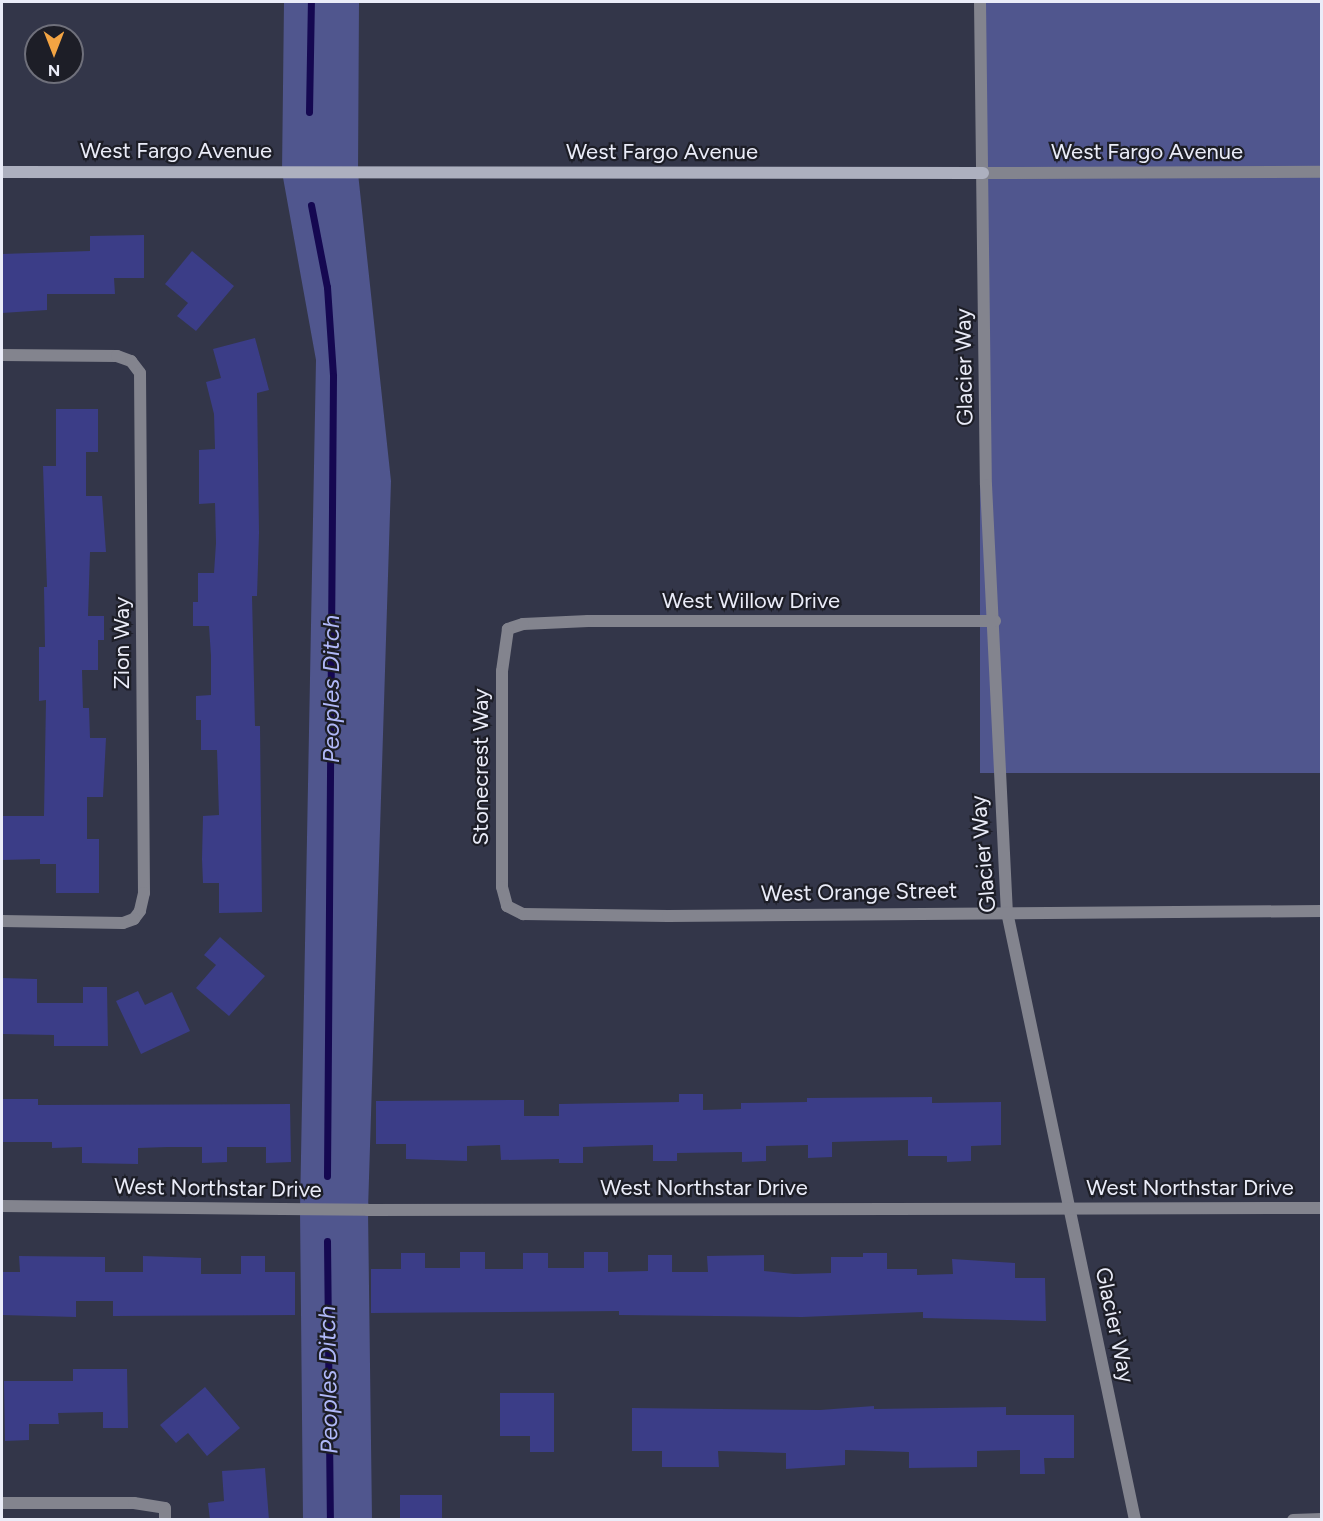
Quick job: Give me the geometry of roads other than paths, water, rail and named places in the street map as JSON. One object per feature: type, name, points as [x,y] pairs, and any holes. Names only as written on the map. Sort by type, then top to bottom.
[{"type":"main road","name":"West Fargo Avenue","points":[[2,172],[982,173]]},
{"type":"street","name":"Glacier Way","points":[[980,2],[986,485],[995,621],[998,773],[1007,912],[1135,1520]]},
{"type":"street","name":"West Fargo Avenue","points":[[982,173],[1322,172]]},
{"type":"street","name":"Zion Way","points":[[2,355],[93,353],[117,356],[136,366],[142,398],[144,893],[134,920],[69,924],[2,921]]},
{"type":"street","name":"West Willow Drive","points":[[508,629],[523,624],[588,621],[995,621]]},
{"type":"street","name":"Stonecrest Way","points":[[507,906],[502,887],[502,671],[508,629]]},
{"type":"street","name":"West Orange Street","points":[[507,906],[523,914],[1322,911]]},
{"type":"street","name":"West Northstar Drive","points":[[2,1206],[87,1208],[1322,1208]]},
{"type":"street","points":[[2,1503],[134,1503],[165,1514]]},
{"type":"street","points":[[1293,1520],[1322,1519]]},
{"type":"waterway","name":"Peoples Ditch","points":[[309,112],[311,2]]},
{"type":"waterway","name":"Peoples Ditch","points":[[311,205],[327,287],[333,376],[327,1176]]},
{"type":"waterway","name":"Peoples Ditch","points":[[327,1241],[330,1520]]}]
